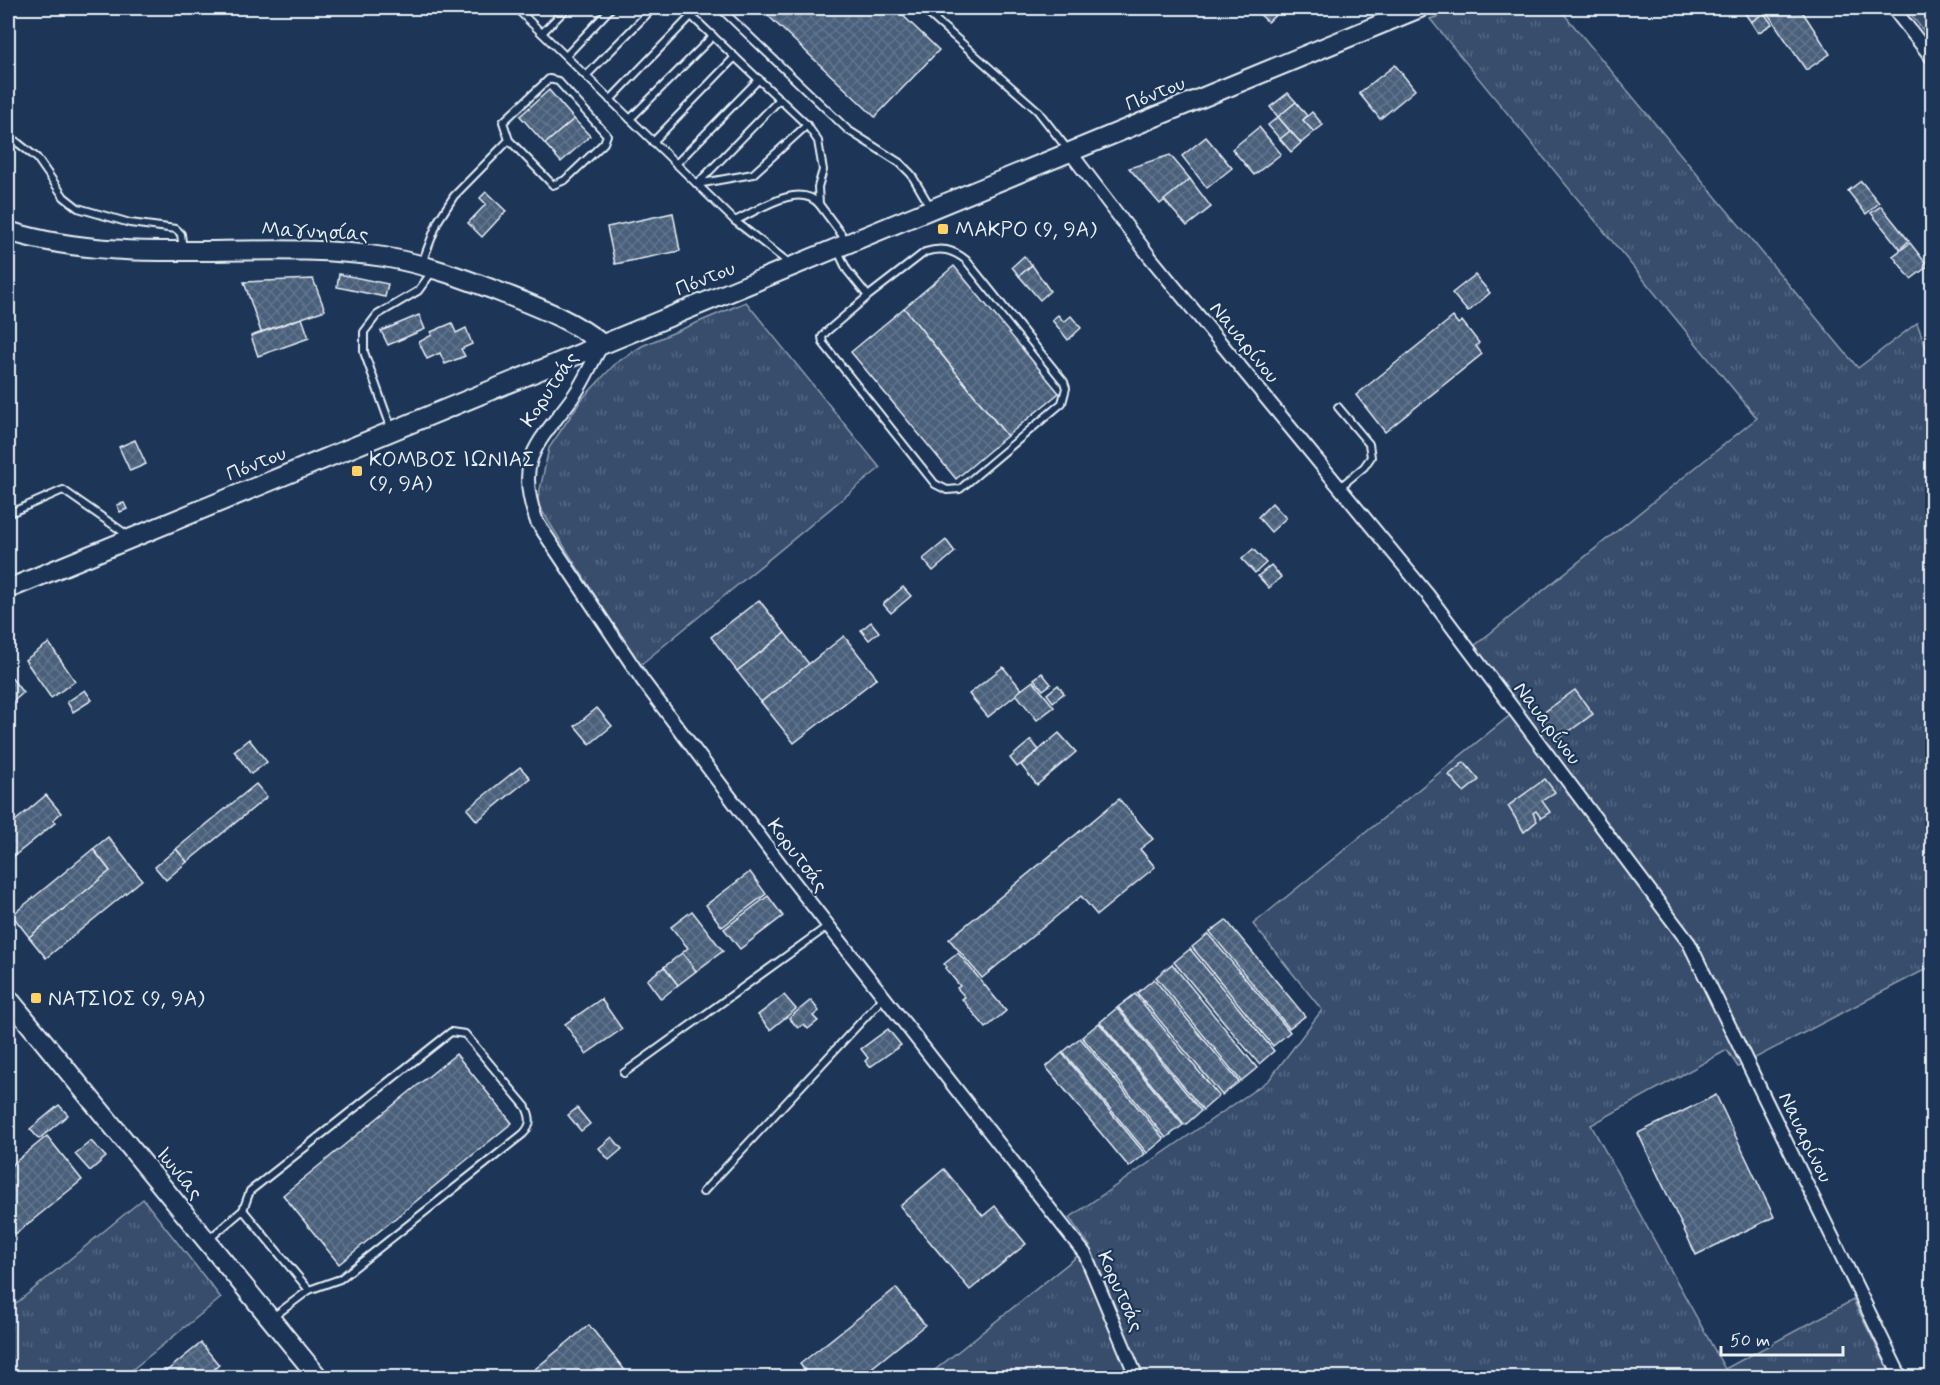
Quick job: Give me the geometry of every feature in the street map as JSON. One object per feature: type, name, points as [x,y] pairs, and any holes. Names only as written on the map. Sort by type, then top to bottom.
[{"type":"street","name":"Πόντου","points":[[8,589],[1070,152],[1393,15],[1420,8]]},
{"type":"street","points":[[1893,8],[1932,58]]},
{"type":"street","name":"Ναυαρίνου","points":[[1070,152],[1150,257],[1428,595],[1689,943],[1901,1377]]},
{"type":"street","name":"Μαγνησίας","points":[[8,231],[68,245],[112,250],[281,250],[382,257],[428,266],[546,310],[585,330],[603,344]]},
{"type":"street","name":"Κορυτσάς","points":[[603,344],[580,386],[536,445],[528,465],[530,503],[537,522],[643,681],[828,926],[1085,1254],[1137,1377]]},
{"type":"street","name":"Ιωνίας","points":[[8,998],[319,1377]]},
{"type":"lane","points":[[542,33],[567,8]]},
{"type":"lane","points":[[566,56],[611,8]]},
{"type":"lane","points":[[586,76],[653,8]]},
{"type":"lane","points":[[683,8],[807,124],[818,141],[823,170],[818,187],[819,204]]},
{"type":"lane","points":[[720,8],[848,130],[900,163],[911,174],[932,209]]},
{"type":"lane","points":[[922,8],[1037,110],[1070,152]]},
{"type":"lane","points":[[520,9],[630,120],[735,221],[792,266]]},
{"type":"lane","points":[[610,100],[691,16]]},
{"type":"lane","points":[[630,120],[712,36]]},
{"type":"lane","points":[[653,142],[735,57]]},
{"type":"lane","points":[[549,79],[558,81],[607,135],[604,144],[573,173],[559,184],[553,185],[509,140],[502,122],[549,79]]},
{"type":"lane","points":[[676,164],[759,79]]},
{"type":"lane","points":[[697,184],[780,99]]},
{"type":"lane","points":[[697,184],[753,174],[807,124]]},
{"type":"lane","points":[[8,135],[37,158],[69,203],[102,216],[176,229],[181,234],[183,250]]},
{"type":"lane","points":[[392,431],[364,352],[364,332],[377,315],[418,291],[430,278],[428,266],[438,221],[454,196],[509,140]]},
{"type":"lane","points":[[735,221],[797,194],[814,200],[819,204],[842,246],[847,270],[868,296]]},
{"type":"lane","points":[[934,249],[956,252],[966,260],[1064,382],[1066,388],[1062,403],[960,489],[941,488],[935,484],[823,343],[822,337],[826,332],[868,296],[925,252],[934,249]]},
{"type":"lane","points":[[1338,407],[1369,444],[1371,457],[1364,467],[1340,487]]},
{"type":"lane","points":[[8,514],[63,490],[132,538]]},
{"type":"lane","points":[[624,1073],[828,926]]},
{"type":"lane","points":[[703,1192],[884,997]]},
{"type":"lane","points":[[207,1241],[243,1210],[250,1191],[443,1036],[457,1031],[465,1034],[526,1107],[530,1120],[529,1128],[340,1279],[309,1290],[270,1319]]},
{"type":"lane","points":[[243,1210],[309,1290]]},
{"type":"green space","points":[[1464,8],[1559,8],[1858,368],[1917,323],[1932,364],[1932,966],[1738,1067],[1727,1050],[1591,1125],[1725,1369],[1853,1300],[1892,1377],[925,1378],[1090,1246],[1069,1218],[1269,1080],[1322,1010],[1253,924],[1519,708],[1473,647],[1757,418],[1430,19]]},
{"type":"green space","points":[[1906,8],[1932,8],[1932,42]]},
{"type":"green space","points":[[746,302],[880,468],[639,666],[537,503],[549,448],[582,399],[616,363],[642,346]]},
{"type":"green space","points":[[143,1199],[221,1298],[123,1377],[8,1377],[8,1310]]},
{"type":"building","points":[[760,8],[895,8],[939,50],[875,117]]},
{"type":"building","points":[[1259,8],[1281,10],[1268,22],[1256,11]]},
{"type":"building","points":[[1741,8],[1772,8],[1751,22]]},
{"type":"building","points":[[1772,8],[1800,8],[1830,54],[1806,70],[1766,11]]},
{"type":"building","points":[[1764,13],[1772,24],[1758,33],[1751,22]]},
{"type":"building","points":[[1395,65],[1415,90],[1380,119],[1359,93]]},
{"type":"building","points":[[549,90],[574,119],[545,144],[520,116]]},
{"type":"building","points":[[1288,93],[1296,102],[1278,117],[1270,107]]},
{"type":"building","points":[[1296,102],[1307,116],[1303,120],[1314,132],[1301,143],[1278,117]]},
{"type":"building","points":[[1312,112],[1323,125],[1314,132],[1303,120]]},
{"type":"building","points":[[1278,117],[1290,131],[1280,139],[1268,125]]},
{"type":"building","points":[[574,119],[590,136],[561,162],[545,144]]},
{"type":"building","points":[[1259,127],[1281,154],[1254,175],[1232,149]]},
{"type":"building","points":[[1290,131],[1301,143],[1291,152],[1280,139]]},
{"type":"building","points":[[1206,137],[1232,168],[1207,188],[1182,156]]},
{"type":"building","points":[[1170,155],[1190,179],[1160,204],[1129,168]]},
{"type":"building","points":[[1190,179],[1211,207],[1187,226],[1164,200]]},
{"type":"building","points":[[1861,181],[1879,203],[1866,214],[1848,191]]},
{"type":"building","points":[[486,192],[506,211],[482,237],[468,223],[486,204],[480,198]]},
{"type":"building","points":[[1881,206],[1909,241],[1900,249],[1871,213]]},
{"type":"building","points":[[673,213],[680,251],[615,264],[607,227]]},
{"type":"building","points":[[1910,243],[1928,266],[1911,279],[1893,256]]},
{"type":"building","points":[[1024,256],[1032,265],[1019,276],[1012,267]]},
{"type":"building","points":[[1032,265],[1050,291],[1040,300],[1019,276]]},
{"type":"building","points":[[954,266],[1059,393],[1007,436],[904,308]]},
{"type":"building","points":[[339,274],[388,284],[385,297],[337,287]]},
{"type":"building","points":[[1475,275],[1490,293],[1468,312],[1452,293]]},
{"type":"building","points":[[313,279],[325,310],[261,332],[244,282]]},
{"type":"building","points":[[904,308],[1007,436],[956,479],[851,352]]},
{"type":"building","points":[[419,315],[425,329],[388,345],[381,331]]},
{"type":"building","points":[[1058,315],[1064,322],[1071,316],[1081,328],[1068,340],[1052,320]]},
{"type":"building","points":[[1453,317],[1458,324],[1462,321],[1479,343],[1476,346],[1482,354],[1385,432],[1356,395]]},
{"type":"building","points":[[302,318],[309,338],[258,356],[251,336]]},
{"type":"building","points":[[452,323],[456,333],[466,328],[472,344],[461,349],[465,356],[445,364],[440,353],[427,359],[419,342],[432,335],[431,332]]},
{"type":"building","points":[[135,440],[146,464],[130,471],[119,447]]},
{"type":"building","points":[[124,503],[127,509],[120,512],[117,505]]},
{"type":"building","points":[[1272,503],[1286,518],[1271,532],[1258,517]]},
{"type":"building","points":[[946,540],[955,552],[933,571],[923,559]]},
{"type":"building","points":[[1253,549],[1266,563],[1255,573],[1242,559]]},
{"type":"building","points":[[1271,565],[1281,577],[1269,588],[1258,576]]},
{"type":"building","points":[[903,587],[911,596],[891,613],[883,604]]},
{"type":"building","points":[[759,600],[785,633],[737,671],[711,637]]},
{"type":"building","points":[[871,622],[879,632],[869,640],[861,630]]},
{"type":"building","points":[[785,633],[809,664],[761,702],[737,671]]},
{"type":"building","points":[[844,636],[877,678],[794,743],[761,702]]},
{"type":"building","points":[[49,643],[75,681],[51,698],[25,660]]},
{"type":"building","points":[[1003,667],[1022,690],[988,717],[969,694]]},
{"type":"building","points":[[8,673],[23,693],[8,706]]},
{"type":"building","points":[[1042,673],[1051,684],[1043,690],[1034,679]]},
{"type":"building","points":[[1033,681],[1054,707],[1037,720],[1016,694]]},
{"type":"building","points":[[1058,685],[1064,693],[1053,702],[1047,694]]},
{"type":"building","points":[[85,690],[92,700],[73,712],[67,702]]},
{"type":"building","points":[[1575,690],[1593,714],[1557,740],[1539,716]]},
{"type":"building","points":[[597,708],[612,726],[590,744],[575,726]]},
{"type":"building","points":[[1059,733],[1076,752],[1037,785],[1021,765]]},
{"type":"building","points":[[249,739],[267,762],[251,774],[234,751]]},
{"type":"building","points":[[1031,740],[1039,750],[1017,767],[1010,758]]},
{"type":"building","points":[[1464,762],[1479,780],[1464,792],[1449,775]]},
{"type":"building","points":[[520,767],[530,778],[477,821],[467,809]]},
{"type":"building","points":[[1545,779],[1555,792],[1542,801],[1550,812],[1541,818],[1536,811],[1533,813],[1537,821],[1524,832],[1508,806]]},
{"type":"building","points":[[256,784],[267,797],[187,862],[176,849]]},
{"type":"building","points":[[46,795],[61,813],[53,820],[56,822],[8,861],[8,827]]},
{"type":"building","points":[[1119,799],[1153,839],[1140,849],[1155,867],[1097,915],[1081,896],[982,978],[949,939]]},
{"type":"building","points":[[108,837],[142,880],[46,958],[29,937],[110,871],[93,849]]},
{"type":"building","points":[[93,849],[110,871],[29,937],[12,915]]},
{"type":"building","points":[[176,849],[187,862],[166,880],[155,867]]},
{"type":"building","points":[[750,872],[766,894],[722,927],[706,905]]},
{"type":"building","points":[[768,896],[783,916],[740,949],[724,929]]},
{"type":"building","points":[[692,911],[723,951],[696,971],[682,953],[688,948],[671,927]]},
{"type":"building","points":[[1226,920],[1305,1016],[1289,1028],[1210,932]]},
{"type":"building","points":[[1208,934],[1290,1032],[1273,1046],[1192,947]]},
{"type":"building","points":[[1190,949],[1274,1051],[1259,1064],[1174,962]]},
{"type":"building","points":[[682,953],[696,971],[678,985],[664,967]]},
{"type":"building","points":[[958,953],[1006,1011],[986,1028],[962,999],[965,997],[957,988],[960,986],[945,968],[947,967],[944,964]]},
{"type":"building","points":[[1172,964],[1257,1068],[1241,1081],[1156,977]]},
{"type":"building","points":[[664,967],[678,985],[661,999],[647,980]]},
{"type":"building","points":[[1154,979],[1239,1082],[1222,1095],[1137,993]]},
{"type":"building","points":[[1135,994],[1219,1096],[1203,1110],[1118,1007]]},
{"type":"building","points":[[784,995],[796,1009],[770,1030],[758,1015]]},
{"type":"building","points":[[601,999],[622,1029],[586,1054],[565,1024]]},
{"type":"building","points":[[811,1000],[819,1011],[813,1016],[818,1021],[808,1029],[804,1024],[798,1028],[789,1018]]},
{"type":"building","points":[[1117,1008],[1201,1111],[1185,1125],[1100,1022]]},
{"type":"building","points":[[1099,1023],[1183,1125],[1166,1138],[1082,1037]]},
{"type":"building","points":[[888,1029],[901,1045],[870,1067],[865,1061],[868,1058],[861,1049]]},
{"type":"building","points":[[1080,1038],[1164,1139],[1147,1153],[1063,1052]]},
{"type":"building","points":[[1062,1053],[1145,1154],[1129,1167],[1046,1067]]},
{"type":"building","points":[[456,1054],[512,1123],[339,1264],[283,1195]]},
{"type":"building","points":[[1716,1095],[1774,1217],[1696,1255],[1638,1133]]},
{"type":"building","points":[[59,1105],[68,1115],[39,1139],[30,1129]]},
{"type":"building","points":[[577,1108],[590,1124],[581,1131],[568,1115]]},
{"type":"building","points":[[47,1136],[82,1180],[8,1240],[8,1168]]},
{"type":"building","points":[[612,1137],[622,1149],[609,1160],[599,1148]]},
{"type":"building","points":[[91,1141],[106,1157],[90,1171],[75,1154]]},
{"type":"building","points":[[944,1169],[983,1216],[995,1206],[1026,1244],[970,1290],[900,1206]]},
{"type":"building","points":[[896,1288],[925,1325],[859,1378],[811,1378],[800,1364]]},
{"type":"building","points":[[589,1325],[631,1378],[524,1378]]},
{"type":"building","points":[[201,1343],[219,1365],[204,1378],[158,1378]]},
{"type":"place","name":"ΜΑΚΡΟ (9, 9Α)","points":[[943,229]]},
{"type":"place","name":"ΚΟΜΒΟΣ ΙΩΝΙΑΣ (9, 9Α)","points":[[357,471]]},
{"type":"place","name":"ΝΑΤΣΙΟΣ (9, 9Α)","points":[[36,998]]}]
